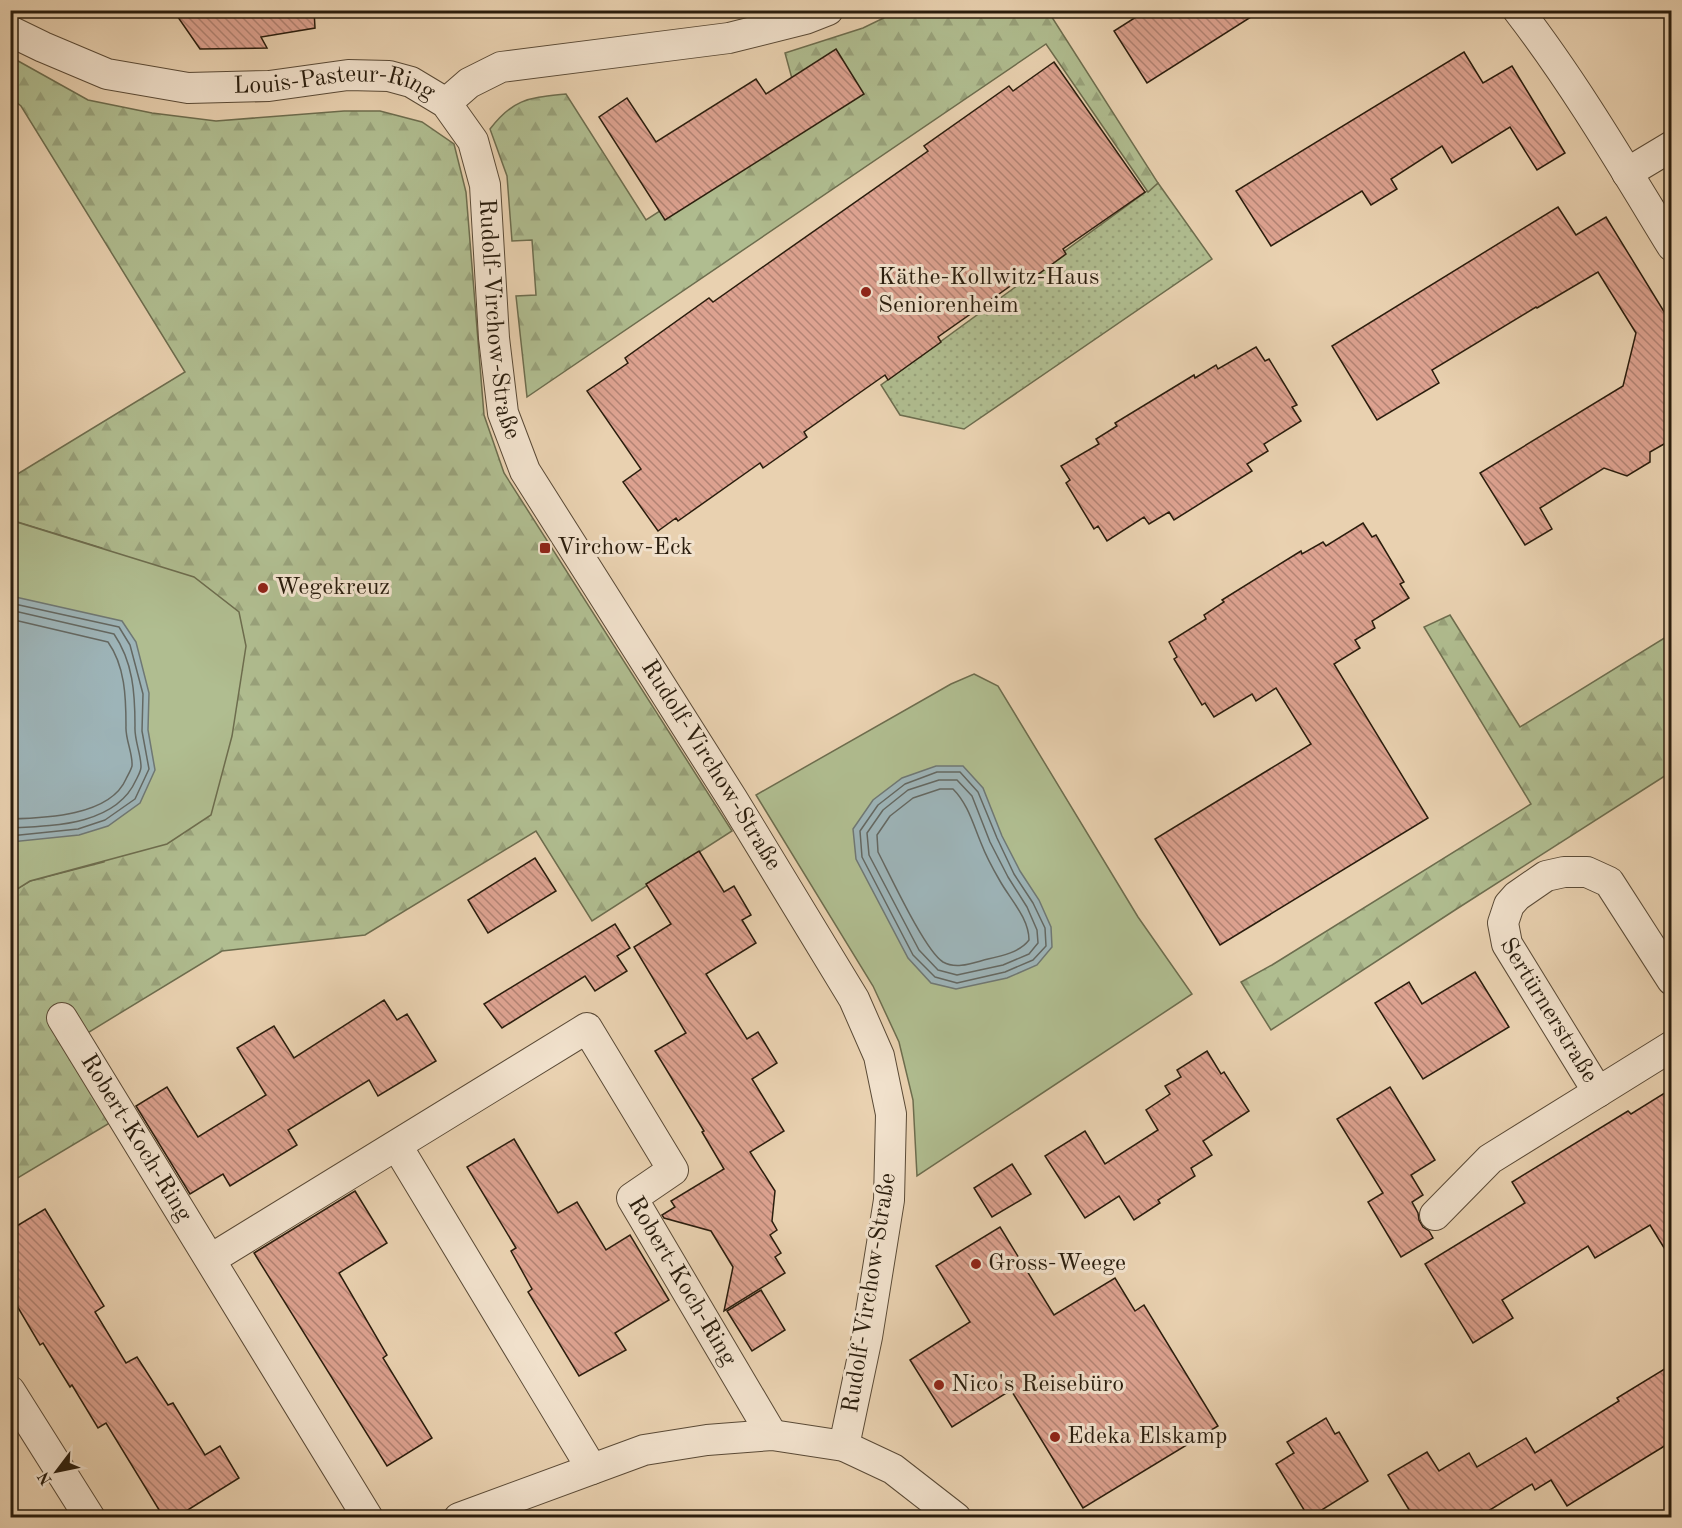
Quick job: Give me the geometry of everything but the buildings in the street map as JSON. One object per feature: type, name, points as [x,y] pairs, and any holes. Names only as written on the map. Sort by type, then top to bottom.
[{"type":"street","name":"Louis-Pasteur-Ring","points":[[10,31],[107,74],[188,87],[269,86],[348,75],[389,76],[411,82],[446,104],[469,83],[501,67],[729,38],[805,19],[828,10]]},
{"type":"street","points":[[1518,10],[1541,41],[1627,173],[1671,246]]},
{"type":"street","name":"Rudolf-Virchow-Straße","points":[[446,104],[473,141],[485,185],[494,327],[503,413],[525,471],[734,800],[854,999],[879,1056],[891,1113],[889,1200],[867,1337],[844,1446]]},
{"type":"street","points":[[1627,173],[1671,146]]},
{"type":"street","name":"Sertürnerstraße","points":[[1598,1092],[1507,944],[1503,923],[1509,905],[1530,886],[1546,876],[1564,872],[1587,872],[1609,882],[1671,980]]},
{"type":"street","name":"Robert-Koch-Ring","points":[[62,1018],[369,1518]]},
{"type":"street","name":"Robert-Koch-Ring","points":[[211,1259],[587,1028],[673,1170],[632,1198],[772,1435]]},
{"type":"street","name":"Sertürnerstraße","points":[[1435,1215],[1490,1159],[1671,1046]]},
{"type":"street","points":[[397,1146],[592,1469]]},
{"type":"street","points":[[10,1391],[90,1518]]},
{"type":"street","points":[[459,1518],[644,1450],[706,1440],[772,1435],[844,1446],[893,1468],[956,1518]]},
{"type":"green space","points":[[898,11],[1048,11],[1158,183],[1148,192],[1046,44],[527,397],[516,296],[536,295],[532,240],[512,241],[507,176],[490,129],[499,119],[523,101],[566,94],[646,220],[803,119],[785,53],[863,28]]},
{"type":"green space","points":[[11,57],[88,100],[152,113],[216,121],[344,111],[380,111],[422,122],[454,144],[466,192],[484,415],[504,473],[732,831],[592,921],[536,831],[365,935],[222,951],[89,1032],[72,1050],[113,1121],[11,1182],[10,893],[30,881],[104,862],[102,548],[11,520],[11,478],[185,372],[21,106],[11,98]]},
{"type":"green space","points":[[1158,183],[1212,259],[964,429],[900,415],[881,385]]},
{"type":"green space","points":[[10,520],[194,577],[239,612],[246,646],[232,736],[211,815],[167,844],[30,881],[11,893]]},
{"type":"green space","points":[[1450,615],[1520,727],[1666,637],[1672,645],[1671,772],[1271,1030],[1241,982],[1531,804],[1424,627]]},
{"type":"green space","points":[[974,674],[998,686],[1138,917],[1192,994],[917,1176],[913,1100],[899,1042],[873,986],[756,795],[951,684]]},
{"type":"water","points":[[11,596],[122,621],[136,642],[149,693],[148,730],[155,770],[140,803],[108,826],[79,835],[11,842]]},
{"type":"water","points":[[936,766],[963,766],[983,788],[1002,836],[1020,871],[1039,900],[1051,927],[1052,947],[1037,965],[1007,978],[956,989],[931,983],[908,958],[856,859],[853,829],[873,800],[902,778]]},
{"type":"place","name":"Käthe-Kollwitz-Haus Seniorenheim","points":[[866,292]]},
{"type":"place","name":"Virchow-Eck","points":[[545,548]]},
{"type":"place","name":"Wegekreuz","points":[[263,588]]},
{"type":"place","name":"Gross-Weege","points":[[976,1264]]},
{"type":"place","name":"Nico's Reisebüro","points":[[939,1385]]},
{"type":"place","name":"Edeka Elskamp","points":[[1055,1437]]}]
